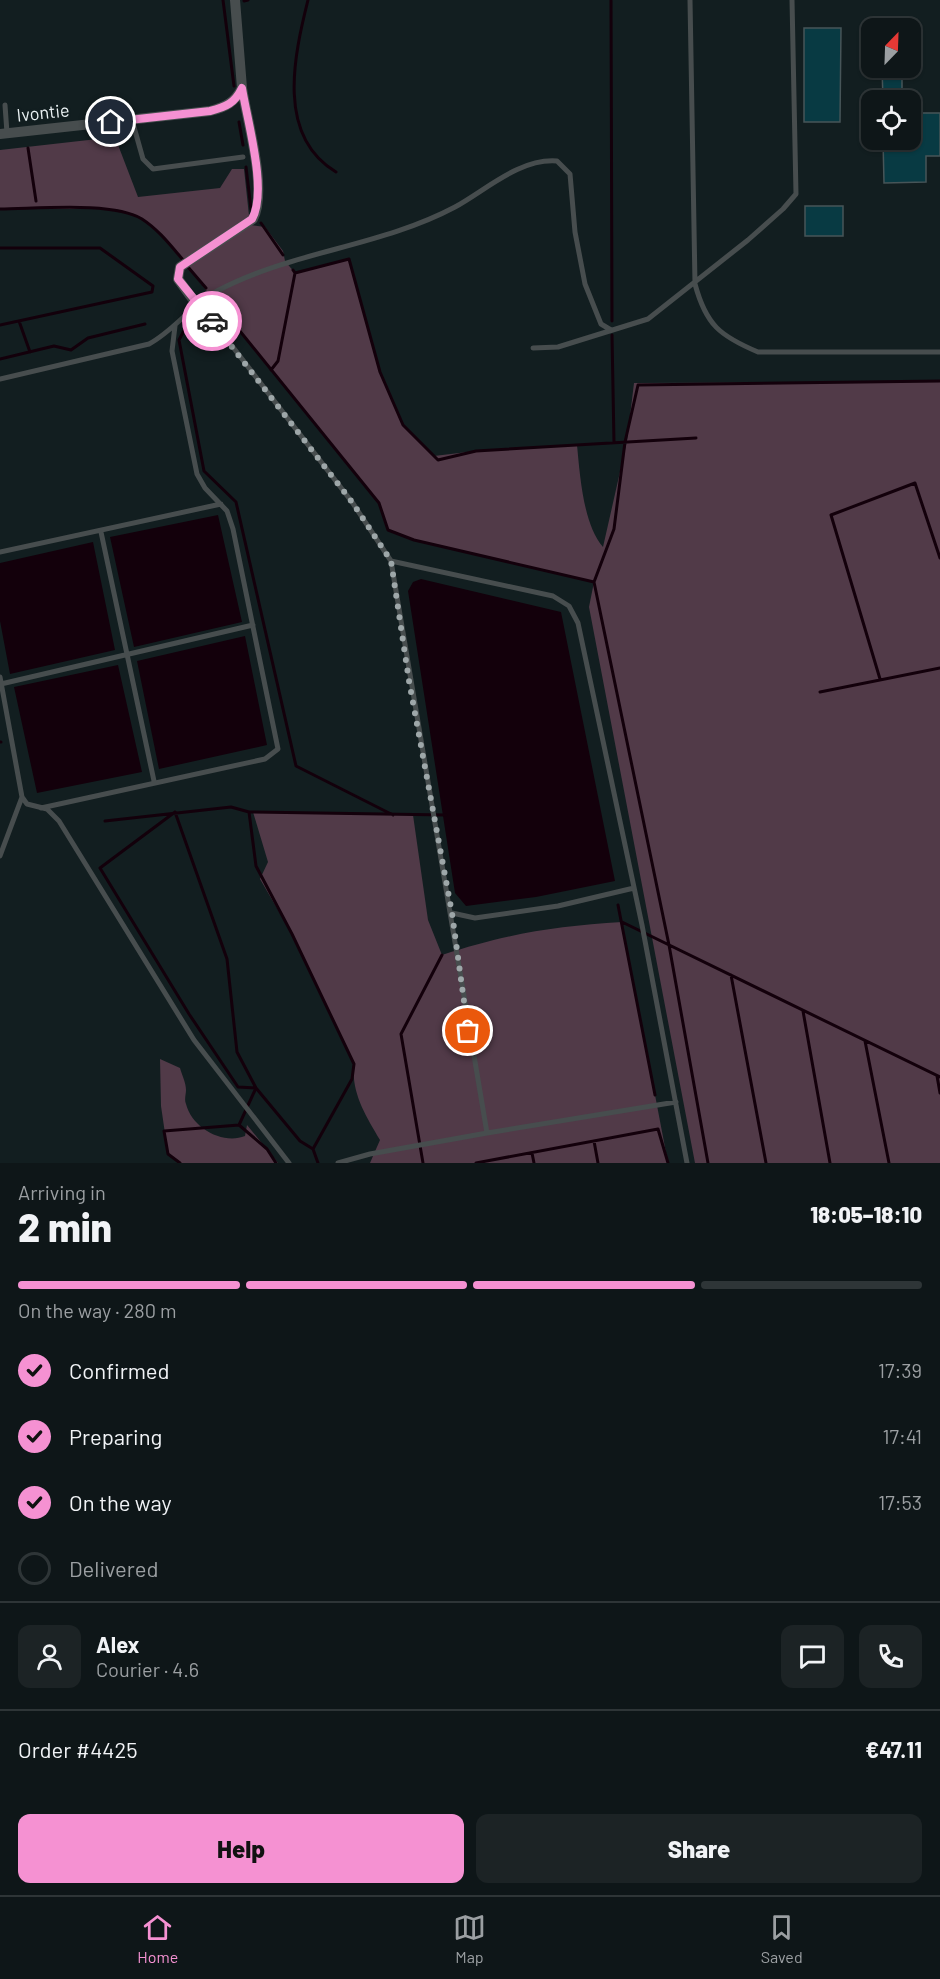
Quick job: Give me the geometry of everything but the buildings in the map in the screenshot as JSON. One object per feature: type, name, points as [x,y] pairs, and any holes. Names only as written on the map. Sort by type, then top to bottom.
[{"type":"street","points":[[198,304],[178,279],[180,267],[252,219],[257,210],[256,168],[242,88],[235,0]]},
{"type":"street","name":"Ivontie","points":[[3,133],[132,120],[224,107],[236,100],[242,88]]},
{"type":"lane","points":[[690,0],[695,284],[702,307],[714,327],[733,341],[758,352],[940,352]]},
{"type":"lane","points":[[533,348],[558,347],[648,320],[695,284],[783,209],[796,194],[792,0]]},
{"type":"lane","points":[[3,133],[5,105]]},
{"type":"lane","points":[[132,120],[143,159],[153,169],[243,157]]},
{"type":"lane","points":[[0,379],[149,344],[219,290],[268,269],[395,234],[453,208],[515,171],[545,160],[557,161],[570,174],[580,265],[596,315],[601,324],[610,330]]},
{"type":"lane","points":[[198,304],[352,502],[391,561],[409,681],[452,913],[468,1031],[487,1133]]},
{"type":"lane","points":[[41,808],[154,781],[266,759],[275,754],[278,742],[233,529],[227,511],[205,488],[194,461],[172,351],[175,326]]},
{"type":"lane","points":[[0,552],[101,532],[221,504]]},
{"type":"lane","points":[[101,532],[154,781]]},
{"type":"lane","points":[[391,561],[553,596],[569,606],[581,635],[634,888],[687,1163]]},
{"type":"lane","points":[[254,626],[1,681],[22,797],[27,804],[47,809],[59,821],[194,1040],[289,1163]]},
{"type":"lane","points":[[0,856],[22,797]]},
{"type":"lane","points":[[452,913],[475,918],[558,906],[634,888]]},
{"type":"lane","points":[[338,1163],[370,1154],[676,1102]]},
{"type":"shaded area","points":[[115,137],[138,197],[220,188],[232,169],[244,169],[250,225],[265,227],[283,251],[285,261],[295,273],[349,259],[380,372],[403,425],[434,456],[577,445],[587,513],[596,537],[603,547],[627,441],[634,383],[940,382],[940,1163],[695,1163],[589,607],[594,582],[414,540],[388,530],[379,503],[158,231],[140,217],[116,209],[0,209],[0,150]]},
{"type":"shaded area","points":[[218,515],[242,622],[134,647],[110,537]]},
{"type":"shaded area","points":[[93,542],[115,650],[10,674],[0,621],[0,563]]},
{"type":"shaded area","points":[[421,579],[561,612],[615,881],[536,897],[466,906],[455,893],[408,591],[413,582]]},
{"type":"shaded area","points":[[245,636],[267,745],[159,769],[137,661]]},
{"type":"shaded area","points":[[118,665],[142,772],[37,793],[14,687]]},
{"type":"shaded area","points":[[253,812],[413,815],[428,920],[442,955],[531,932],[622,922],[668,1163],[370,1163],[380,1140],[357,1094],[354,1064],[292,934],[260,879],[268,862]]},
{"type":"shaded area","points":[[160,1059],[180,1068],[186,1087],[185,1099],[189,1113],[202,1127],[218,1136],[236,1138],[245,1136],[247,1125],[278,1163],[180,1163],[168,1154],[161,1106]]},
{"type":"waterway","points":[[223,0],[234,86]]},
{"type":"waterway","points":[[244,1],[248,0]]},
{"type":"waterway","points":[[308,0],[295,70],[294,94],[297,117],[304,138],[317,157],[336,172]]},
{"type":"waterway","points":[[611,0],[612,321]]},
{"type":"waterway","points":[[239,122],[243,145]]},
{"type":"waterway","points":[[28,148],[36,201]]},
{"type":"waterway","points":[[246,167],[251,209]]},
{"type":"waterway","points":[[0,209],[94,208],[129,213],[154,228],[184,261]]},
{"type":"waterway","points":[[261,223],[283,255]]},
{"type":"waterway","points":[[0,248],[100,248],[153,286],[152,292],[0,325]]},
{"type":"waterway","points":[[295,273],[349,259],[380,372],[403,425],[438,460],[476,451],[696,438]]},
{"type":"waterway","points":[[188,267],[206,288]]},
{"type":"waterway","points":[[271,370],[278,361],[295,273],[293,270]]},
{"type":"waterway","points":[[214,299],[379,503],[388,530],[414,540],[594,582]]},
{"type":"waterway","points":[[196,315],[190,319],[179,340],[204,471],[236,502],[296,766],[393,815]]},
{"type":"waterway","points":[[19,321],[30,352]]},
{"type":"waterway","points":[[0,359],[54,346],[71,350],[88,338],[145,324]]},
{"type":"waterway","points":[[612,335],[614,443]]},
{"type":"waterway","points":[[708,1163],[669,945],[594,582],[614,529],[625,442],[638,385],[940,381]]},
{"type":"waterway","points":[[880,679],[831,515],[915,483],[940,558]]},
{"type":"waterway","points":[[820,692],[940,668]]},
{"type":"waterway","points":[[105,821],[231,807],[249,812],[446,815]]},
{"type":"waterway","points":[[175,812],[227,959],[237,1052],[256,1088],[300,1141],[313,1149],[318,1163]]},
{"type":"waterway","points":[[175,812],[100,868],[189,1014],[238,1087],[256,1088]]},
{"type":"waterway","points":[[249,812],[256,866],[292,934],[354,1064],[352,1079],[313,1149]]},
{"type":"waterway","points":[[618,905],[655,1095]]},
{"type":"waterway","points":[[622,922],[940,1077]]},
{"type":"waterway","points":[[423,1163],[401,1034],[442,955]]},
{"type":"waterway","points":[[731,975],[766,1163]]},
{"type":"waterway","points":[[803,1011],[830,1163]]},
{"type":"waterway","points":[[865,1041],[889,1163]]},
{"type":"waterway","points":[[937,1076],[940,1093]]},
{"type":"waterway","points":[[239,1125],[256,1088]]},
{"type":"waterway","points":[[180,1163],[168,1154],[164,1131],[239,1125],[267,1149],[276,1163]]},
{"type":"waterway","points":[[476,1163],[658,1129],[668,1163]]},
{"type":"waterway","points":[[594,1141],[598,1163]]},
{"type":"waterway","points":[[532,1153],[534,1163]]},
{"type":"way so far","points":[[212,321],[352,502],[391,561],[409,681],[452,913],[468,1031]]},
{"type":"route","points":[[111,122],[210,111],[236,100],[242,88],[256,168],[257,210],[252,219],[180,267],[178,279],[190,297],[197,305],[199,303],[212,321]]}]
